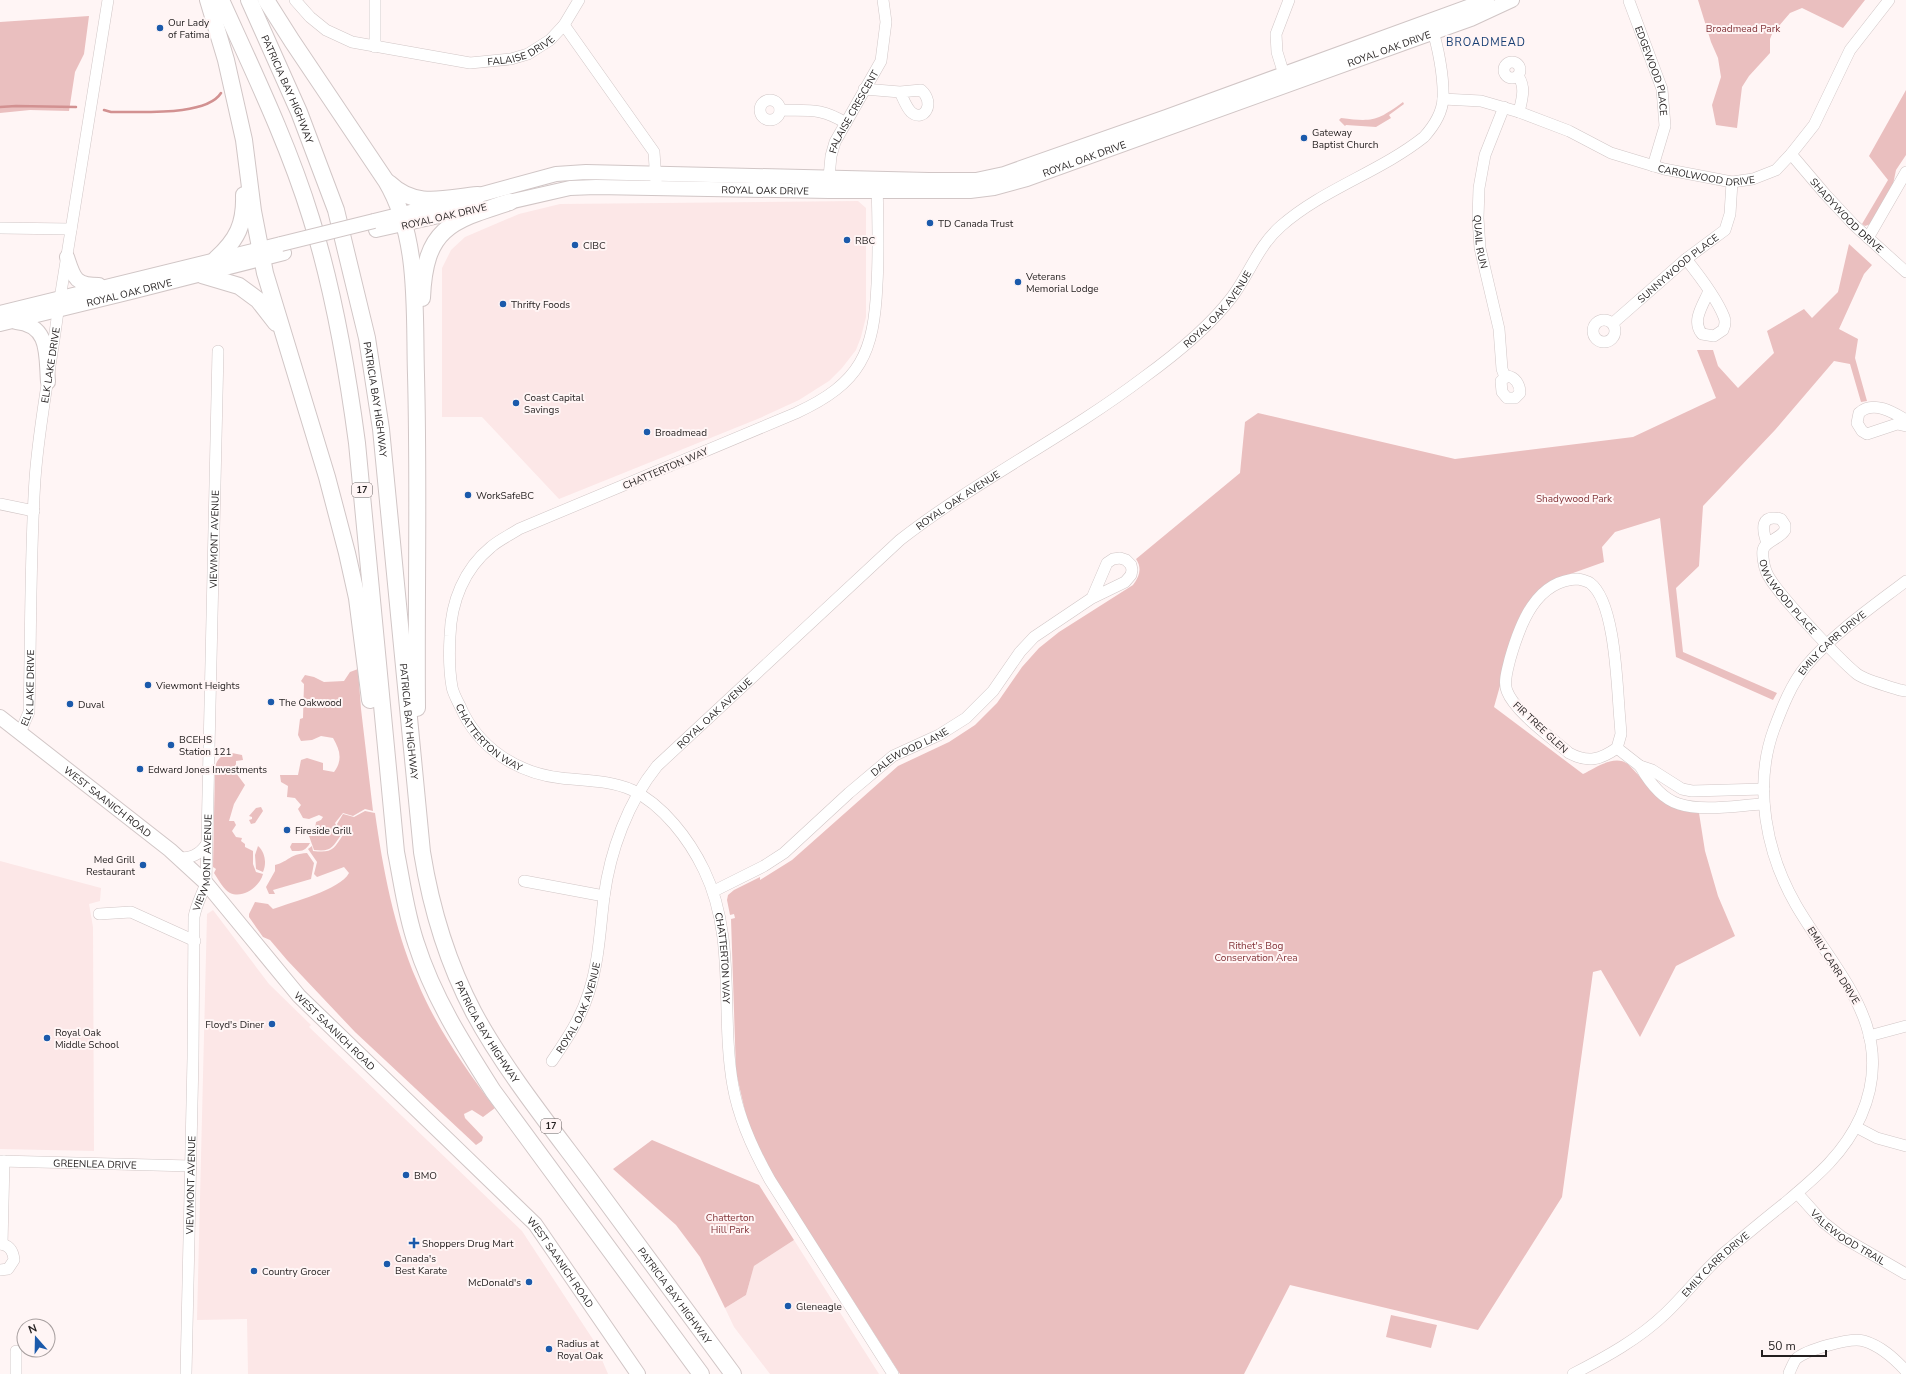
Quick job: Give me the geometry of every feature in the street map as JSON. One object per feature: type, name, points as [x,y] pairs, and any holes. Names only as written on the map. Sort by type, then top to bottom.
[{"type":"highway","points":[[208,0],[226,60],[237,115],[244,140],[260,253],[327,476],[347,552],[357,598],[385,827],[401,914],[411,949],[422,978],[437,995]]},
{"type":"highway","name":"17","points":[[221,0],[274,121],[301,190],[318,240],[336,318],[351,399],[357,443],[396,852],[403,890],[416,943],[437,995],[467,1051],[494,1091],[701,1374]]},
{"type":"highway","name":"PATRICIA BAY HIGHWAY","points":[[249,0],[299,112],[336,210],[367,338],[381,429],[422,852],[428,888],[438,925],[459,981],[474,1013],[512,1072],[733,1374]]},
{"type":"highway","points":[[266,0],[386,180],[394,194],[403,220],[410,250],[415,314],[418,429],[417,710],[422,793],[422,852]]},
{"type":"highway","points":[[216,259],[228,248],[238,235],[242,222],[244,199],[243,166],[237,115]]},
{"type":"highway","points":[[386,180],[401,193],[422,201],[478,195]]},
{"type":"highway","points":[[418,429],[421,402],[423,276],[427,258],[438,238],[456,221],[475,213],[510,202]]},
{"type":"highway","points":[[202,275],[239,286],[258,300],[283,332]]},
{"type":"highway","points":[[630,1234],[649,1250],[744,1374]]},
{"type":"main road","name":"ROYAL OAK DRIVE","points":[[6,323],[116,285],[216,259],[260,253],[403,220],[510,202],[570,188],[596,187],[656,189],[877,185],[976,180],[1004,174],[1285,80],[1432,27],[1487,0]]},
{"type":"main road","name":"ROYAL OAK DRIVE","points":[[1432,27],[1471,19],[1512,0]]},
{"type":"main road","name":"ROYAL OAK DRIVE","points":[[403,220],[478,195],[556,174],[586,172],[655,172],[829,177],[877,185]]},
{"type":"main road","name":"ROYAL OAK DRIVE","points":[[0,314],[59,305],[202,275],[260,253]]},
{"type":"main road","points":[[67,257],[72,271],[78,281],[85,285],[116,285]]},
{"type":"main road","points":[[6,323],[24,323],[39,331],[46,347],[48,382]]},
{"type":"main road","name":"WEST SAANICH ROAD","points":[[0,717],[179,858],[206,884],[300,996],[535,1224],[638,1374]]},
{"type":"street","name":"ELK LAKE DRIVE","points":[[20,732],[29,712],[34,511],[39,430],[48,382],[108,0]]},
{"type":"street","name":"FALAISE DRIVE","points":[[295,0],[310,17],[326,30],[352,42],[470,63],[511,59],[528,54],[550,40],[564,25],[654,152],[656,189]]},
{"type":"street","points":[[375,0],[375,47]]},
{"type":"street","points":[[564,25],[579,0]]},
{"type":"street","name":"FALAISE CRESCENT","points":[[829,177],[831,156],[835,142],[864,89],[881,62],[886,22],[883,0]]},
{"type":"street","points":[[1285,80],[1277,52],[1276,34],[1289,0]]},
{"type":"street","name":"CAROLWOOD DRIVE","points":[[1443,99],[1481,101],[1504,107],[1569,131],[1611,153],[1653,166],[1732,182],[1753,179],[1776,170],[1814,125],[1850,50],[1890,0]]},
{"type":"street","name":"EDGEWOOD PLACE","points":[[1629,1],[1662,89],[1665,126],[1653,166]]},
{"type":"street","name":"ROYAL OAK AVENUE","points":[[552,1062],[574,1028],[589,993],[598,956],[604,896],[610,860],[631,807],[638,794],[651,774],[666,756],[883,555],[936,513],[1104,405],[1164,362],[1225,304],[1238,288],[1262,247],[1280,226],[1302,210],[1417,142],[1434,124],[1443,99],[1438,46],[1432,27]]},
{"type":"street","points":[[1518,76],[1522,82],[1523,90],[1519,112]]},
{"type":"street","points":[[864,89],[900,92]]},
{"type":"street","name":"QUAIL RUN","points":[[1504,107],[1485,155],[1479,188],[1478,218],[1480,248],[1499,329],[1502,369],[1505,377]]},
{"type":"street","points":[[780,110],[818,110],[832,115],[846,123]]},
{"type":"street","name":"SHADYWOOD DRIVE","points":[[1791,154],[1825,194],[1868,238],[1906,272]]},
{"type":"street","points":[[1868,238],[1906,172]]},
{"type":"street","name":"SUNNYWOOD PLACE","points":[[1613,323],[1686,259],[1724,230],[1730,214],[1732,182]]},
{"type":"street","name":"CHATTERTON WAY","points":[[877,185],[878,272],[873,331],[864,356],[855,370],[841,386],[816,404],[796,413],[519,529],[486,551],[472,565],[459,590],[451,617],[449,656],[452,688],[466,719],[484,743],[499,756],[519,768],[560,778],[597,780],[630,789],[648,799],[676,828],[700,862],[714,891],[720,913],[724,948],[730,1060],[733,1086],[739,1112],[747,1134],[754,1151],[770,1180],[893,1374]]},
{"type":"street","points":[[0,228],[71,228]]},
{"type":"street","points":[[1686,259],[1709,291]]},
{"type":"street","name":"VIEWMONT AVENUE","points":[[186,1374],[195,907],[206,884],[218,351]]},
{"type":"street","points":[[1906,420],[1885,408],[1867,408],[1859,413],[1857,423],[1862,432],[1867,434],[1897,424],[1906,426]]},
{"type":"street","points":[[0,504],[34,511]]},
{"type":"street","name":"OWLWOOD PLACE","points":[[1767,543],[1763,550],[1766,571],[1772,581],[1827,644],[1858,674],[1900,690],[1906,690]]},
{"type":"street","name":"FIR TREE GLEN","points":[[1578,579],[1590,583],[1598,593],[1609,622],[1614,642],[1620,721],[1620,734],[1617,748],[1608,754],[1588,760],[1569,754],[1517,708],[1506,690],[1506,679],[1514,644],[1530,609],[1550,587],[1564,580],[1578,579]]},
{"type":"street","name":"EMILY CARR DRIVE","points":[[1573,1374],[1618,1350],[1649,1328],[1679,1300],[1713,1262],[1830,1164],[1847,1143],[1856,1127],[1866,1102],[1871,1077],[1872,1052],[1862,1010],[1856,998],[1795,903],[1777,865],[1767,827],[1764,789],[1768,746],[1786,700],[1804,668],[1827,644],[1906,581]]},
{"type":"street","name":"DALEWOOD LANE","points":[[714,891],[764,866],[784,853],[848,793],[893,756],[939,735],[966,718],[993,691],[1020,652],[1034,637],[1092,598]]},
{"type":"street","points":[[1617,748],[1640,766],[1652,770],[1682,789],[1692,791],[1764,789]]},
{"type":"street","points":[[1640,766],[1646,777],[1669,800],[1678,804],[1705,807],[1764,804]]},
{"type":"street","points":[[179,858],[190,858],[202,852],[206,845]]},
{"type":"street","points":[[524,881],[604,896]]},
{"type":"street","points":[[99,914],[131,912],[195,941]]},
{"type":"street","points":[[1869,1036],[1906,1026]]},
{"type":"street","points":[[1856,1127],[1877,1138],[1906,1146]]},
{"type":"street","points":[[0,1270],[8,1268],[14,1260],[11,1249],[1,1244],[2,1161]]},
{"type":"street","name":"GREENLEA DRIVE","points":[[2,1161],[191,1166]]},
{"type":"street","name":"VALEWOOD TRAIL","points":[[1797,1193],[1823,1222],[1842,1237],[1906,1274]]},
{"type":"street","points":[[1789,1373],[1796,1360],[1808,1352],[1846,1341],[1862,1340],[1874,1345],[1893,1357],[1906,1370]]},
{"type":"street","points":[[16,1358],[16,1374]]},
{"type":"shaded area","points":[[858,201],[866,208],[866,317],[861,337],[856,350],[842,368],[829,381],[799,400],[760,418],[559,499],[482,417],[442,417],[442,268],[451,250],[465,237],[519,214],[560,204]]},
{"type":"shaded area","name":"Royal Oak Middle School","points":[[0,861],[101,888],[100,901],[89,904],[93,927],[94,1151],[0,1149]]},
{"type":"shaded area","points":[[213,910],[269,984],[311,1025],[309,1027],[522,1231],[594,1341],[608,1374],[248,1374],[247,1319],[197,1320],[207,914]]},
{"type":"shaded area","points":[[794,1240],[879,1374],[770,1374],[734,1327],[725,1308],[746,1295],[754,1266]]},
{"type":"green space","name":"Broadmead Park","points":[[1698,0],[1865,0],[1843,28],[1802,8],[1790,13],[1772,34],[1770,39],[1770,53],[1749,76],[1742,87],[1737,128],[1716,125],[1712,105],[1721,77],[1718,58],[1711,42]]},
{"type":"green space","points":[[89,16],[84,54],[75,72],[69,111],[30,110],[0,113],[0,22]]},
{"type":"green space","points":[[1906,90],[1906,155],[1896,170],[1890,199],[1871,224],[1865,226],[1862,224],[1888,180],[1869,156]]},
{"type":"green space","points":[[1403,102],[1404,104],[1389,115],[1391,118],[1376,127],[1345,126],[1339,120],[1341,118],[1361,120],[1374,119],[1387,113]]},
{"type":"green space","name":"Rithet's Bog Conservation Area","points":[[1849,244],[1872,265],[1864,274],[1839,329],[1858,339],[1855,358],[1867,401],[1861,402],[1850,364],[1834,361],[1775,430],[1703,506],[1699,566],[1676,588],[1683,652],[1777,693],[1773,700],[1676,657],[1660,518],[1615,532],[1602,547],[1604,562],[1559,578],[1533,597],[1519,619],[1494,707],[1583,774],[1611,761],[1623,761],[1628,764],[1658,796],[1699,813],[1705,851],[1718,896],[1735,936],[1676,966],[1640,1037],[1601,970],[1593,972],[1562,1197],[1478,1330],[1290,1285],[1244,1374],[900,1374],[773,1175],[759,1151],[748,1124],[736,1072],[731,919],[735,918],[734,914],[730,915],[727,900],[728,895],[734,890],[760,877],[760,880],[792,860],[898,766],[949,742],[975,725],[997,703],[1022,667],[1039,648],[1059,632],[1133,585],[1140,569],[1136,559],[1240,473],[1245,422],[1258,413],[1455,459],[1633,437],[1716,398],[1697,350],[1713,350],[1718,366],[1738,388],[1774,353],[1767,331],[1804,309],[1812,318],[1838,292]]},
{"type":"green space","points":[[358,669],[361,709],[373,811],[365,809],[353,816],[343,813],[335,823],[341,835],[335,843],[328,850],[314,850],[309,836],[314,836],[316,822],[321,820],[323,817],[319,815],[309,819],[303,818],[298,809],[301,805],[295,798],[287,797],[288,786],[281,782],[280,775],[298,775],[301,760],[307,758],[323,763],[323,770],[334,772],[339,763],[340,755],[333,738],[321,736],[312,740],[301,741],[298,735],[300,719],[303,718],[304,684],[301,681],[305,675],[314,677],[324,682],[344,681],[350,672]]},
{"type":"green space","points":[[232,753],[242,755],[243,760],[236,761],[236,773],[245,785],[234,804],[229,821],[234,821],[236,825],[232,831],[236,837],[242,838],[241,841],[245,844],[245,847],[253,851],[253,864],[256,872],[263,874],[259,883],[255,887],[246,893],[241,894],[230,893],[221,884],[214,873],[216,869],[213,867],[215,767],[221,757]]},
{"type":"green space","points":[[261,807],[263,811],[255,823],[251,824],[249,820],[252,819],[252,817],[249,816],[256,808]]},
{"type":"green space","points":[[365,811],[375,813],[390,898],[402,940],[417,981],[442,1031],[495,1108],[483,1117],[472,1110],[464,1114],[465,1118],[483,1137],[482,1141],[476,1145],[355,1032],[270,940],[263,937],[249,917],[255,902],[268,904],[273,909],[315,895],[336,885],[344,879],[349,873],[344,867],[317,877],[314,874],[317,862],[308,849],[312,846],[313,851],[328,851],[334,847],[343,835],[337,824],[343,814],[354,817]]},
{"type":"green space","points":[[292,843],[310,843],[300,851],[292,851],[290,847]]},
{"type":"green space","points":[[258,846],[265,858],[263,872],[256,869],[255,855]]},
{"type":"green space","points":[[307,853],[314,863],[311,879],[273,890],[275,894],[269,894],[266,887],[275,871],[275,865],[284,862],[293,856]]},
{"type":"green space","name":"Chatterton Hill Park","points":[[652,1140],[759,1185],[794,1240],[754,1266],[746,1295],[725,1308],[700,1257],[676,1225],[613,1169]]},
{"type":"green space","points":[[1391,1315],[1437,1325],[1431,1348],[1386,1337]]},
{"type":"waterway","points":[[104,110],[111,112],[153,112],[186,109],[201,106],[213,101],[221,93]]},
{"type":"waterway","points":[[0,107],[76,107]]},
{"type":"place","name":"Our Lady of Fatima","points":[[160,28]]},
{"type":"place","name":"Gateway Baptist Church","points":[[1304,138]]},
{"type":"place","name":"TD Canada Trust","points":[[930,223]]},
{"type":"place","name":"RBC","points":[[847,240]]},
{"type":"place","name":"CIBC","points":[[575,245]]},
{"type":"place","name":"Veterans Memorial Lodge","points":[[1018,282]]},
{"type":"place","name":"Thrifty Foods","points":[[503,304]]},
{"type":"place","name":"Coast Capital Savings","points":[[516,403]]},
{"type":"place","name":"Broadmead","points":[[647,432]]},
{"type":"place","name":"WorkSafeBC","points":[[468,495]]},
{"type":"place","name":"Viewmont Heights","points":[[148,685]]},
{"type":"place","name":"The Oakwood","points":[[271,702]]},
{"type":"place","name":"Duval","points":[[70,704]]},
{"type":"place","name":"BCEHS Station 121","points":[[171,745]]},
{"type":"place","name":"Edward Jones Investments","points":[[140,769]]},
{"type":"place","name":"Fireside Grill","points":[[287,830]]},
{"type":"place","name":"Med Grill Restaurant","points":[[143,865]]},
{"type":"place","name":"Floyd's Diner","points":[[272,1024]]},
{"type":"place","name":"Royal Oak Middle School","points":[[47,1038]]},
{"type":"place","name":"BMO","points":[[406,1175]]},
{"type":"place","name":"Shoppers Drug Mart","points":[[414,1243]]},
{"type":"place","name":"Canada's Best Karate","points":[[387,1264]]},
{"type":"place","name":"Country Grocer","points":[[254,1271]]},
{"type":"place","name":"McDonald's","points":[[529,1282]]},
{"type":"place","name":"Gleneagle","points":[[788,1306]]},
{"type":"place","name":"Radius at Royal Oak","points":[[549,1349]]},
{"type":"district","name":"BROADMEAD","points":[[1486,42]]},
{"type":"park label","name":"Shadywood Park","points":[[1574,498]]}]
